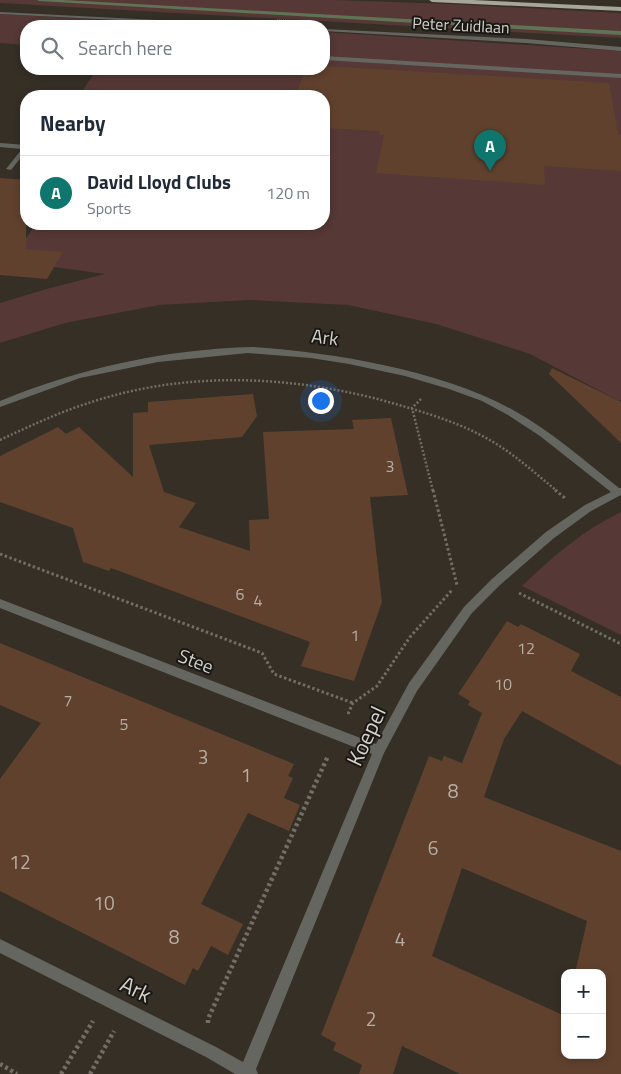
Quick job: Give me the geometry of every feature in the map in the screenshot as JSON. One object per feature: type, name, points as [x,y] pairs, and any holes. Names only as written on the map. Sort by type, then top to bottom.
[{"type":"highway","points":[[432,0],[621,9]]},
{"type":"street","points":[[0,8],[67,15]]},
{"type":"street","points":[[0,13],[154,20]]},
{"type":"street","name":"Peter Zuidlaan","points":[[330,30],[621,49]]},
{"type":"street","name":"Peter Zuidlaan","points":[[596,46],[621,45]]},
{"type":"street","points":[[330,58],[621,76]]},
{"type":"street","points":[[0,145],[20,147]]},
{"type":"street","points":[[9,169],[20,155]]},
{"type":"street","name":"Ark","points":[[0,404],[22,394],[81,375],[171,356],[252,350],[327,357],[372,365],[437,382],[496,404],[547,436],[619,492]]},
{"type":"street","name":"Koepel","points":[[249,1072],[379,751],[412,687],[468,610],[496,582],[550,535],[588,508],[619,492]]},
{"type":"street","name":"Stee","points":[[0,603],[379,751]]},
{"type":"street","name":"Ark","points":[[0,946],[249,1072]]},
{"type":"path","points":[[0,440],[45,419],[99,399],[156,388],[200,382],[300,383],[349,391],[412,408],[453,423],[490,440],[565,498]]},
{"type":"path","points":[[412,408],[437,382]]},
{"type":"path","points":[[412,408],[456,586]]},
{"type":"path","points":[[0,554],[262,653],[274,674],[353,703]]},
{"type":"path","points":[[496,582],[621,644]]},
{"type":"path","points":[[62,1074],[106,999]]},
{"type":"path","points":[[90,1074],[126,1009]]},
{"type":"path","points":[[0,1064],[17,1074]]},
{"type":"shaded area","points":[[0,0],[336,0],[621,13],[621,38],[330,22],[330,20],[0,3]]},
{"type":"shaded area","points":[[0,14],[104,20],[20,20],[20,45],[0,43]]},
{"type":"shaded area","points":[[330,32],[621,51],[621,400],[619,401],[530,354],[436,324],[348,305],[249,300],[159,305],[65,323],[0,343],[0,303],[105,274],[10,261],[32,230],[330,230],[330,90],[83,90],[93,75],[330,75]]},
{"type":"shaded area","points":[[621,512],[621,635],[522,586],[568,545],[594,527]]},
{"type":"building","points":[[330,66],[609,83],[618,134],[621,135],[621,171],[544,166],[545,185],[376,173],[384,135],[379,135],[380,131],[330,128],[330,90],[297,90],[304,75],[330,75]]},
{"type":"building","points":[[0,178],[20,180],[20,230],[26,230],[26,249],[63,252],[47,279],[0,275]]},
{"type":"building","points":[[552,368],[621,402],[621,443],[549,374]]},
{"type":"building","points":[[253,394],[257,416],[242,437],[149,445],[164,492],[196,503],[179,527],[250,551],[249,520],[269,519],[263,432],[354,429],[352,420],[391,418],[408,495],[370,497],[382,602],[354,681],[301,666],[310,642],[111,568],[109,571],[83,562],[73,528],[0,502],[0,456],[58,427],[66,434],[79,427],[133,477],[133,413],[148,412],[148,402]]},
{"type":"building","points":[[507,621],[518,627],[521,624],[580,654],[571,671],[621,697],[621,766],[522,711],[504,739],[484,797],[621,851],[621,1074],[460,1074],[402,1046],[393,1074],[359,1074],[362,1065],[333,1050],[336,1043],[321,1035],[429,756],[442,761],[444,756],[462,763],[482,713],[468,705],[470,701],[458,694]],"holes":[[[462,868],[587,921],[576,969],[606,969],[606,1059],[561,1059],[561,1014],[432,956]]]},
{"type":"building","points":[[0,643],[294,764],[288,776],[293,778],[284,798],[300,805],[289,831],[248,813],[201,904],[243,924],[228,955],[211,946],[198,971],[193,968],[185,985],[0,891],[0,779],[41,723],[0,705]]},
{"type":"waterway","points":[[39,0],[621,33]]},
{"type":"place","name":"David Lloyd Clubs","points":[[490,171]]}]
